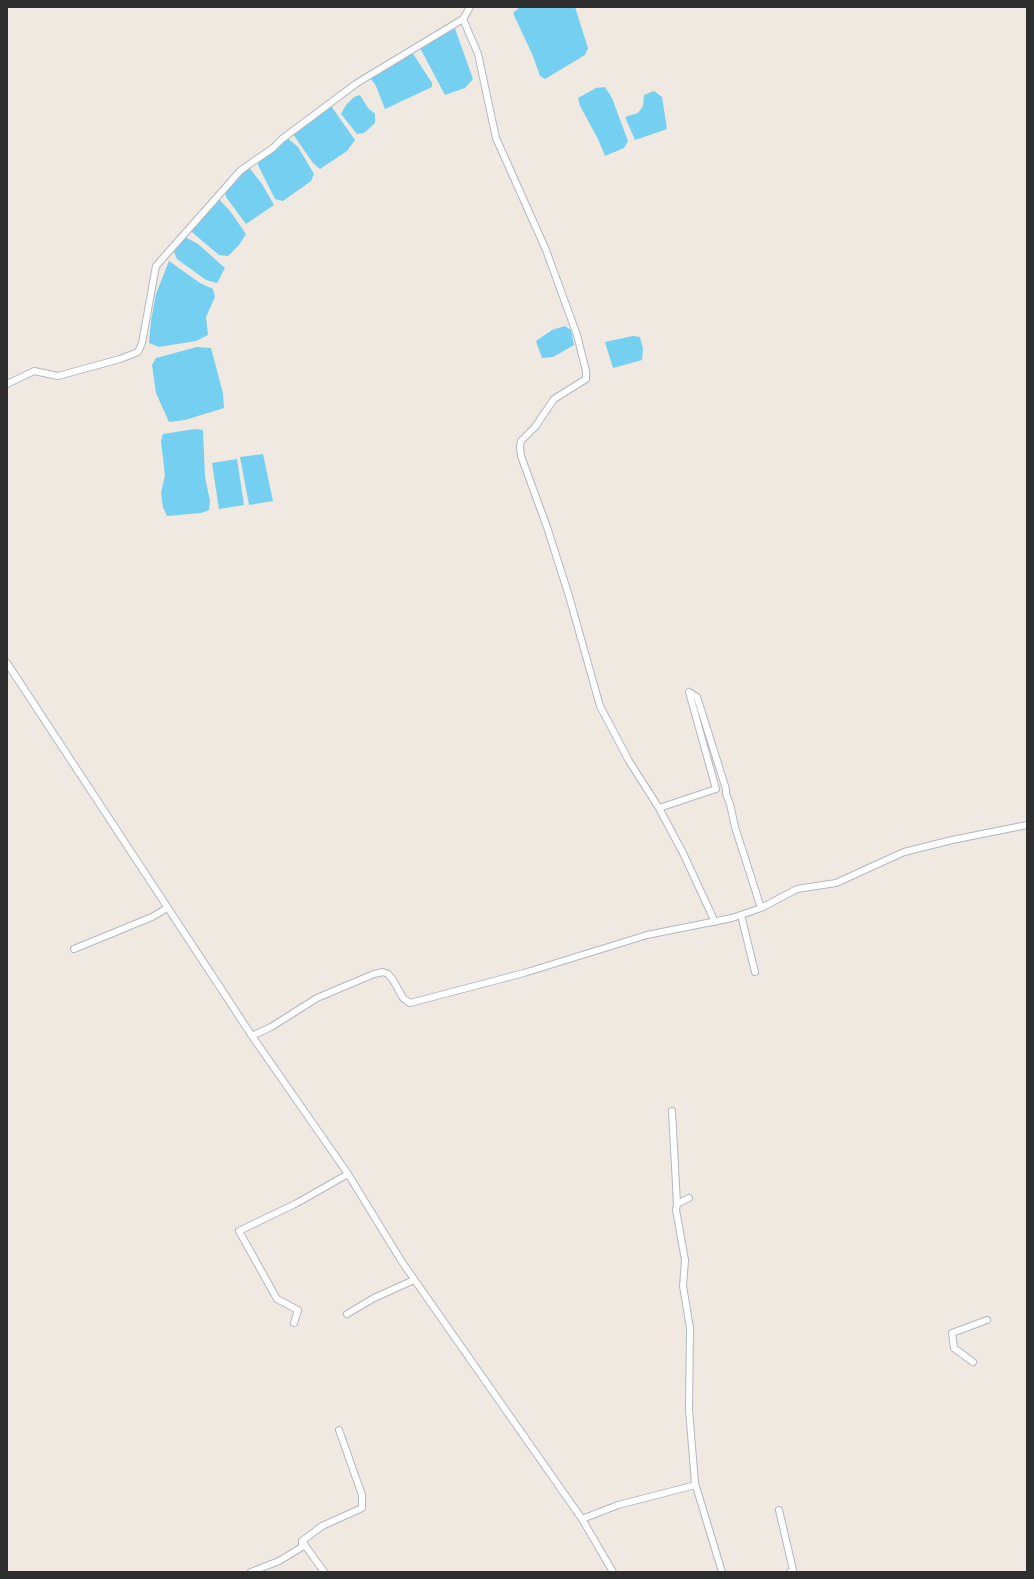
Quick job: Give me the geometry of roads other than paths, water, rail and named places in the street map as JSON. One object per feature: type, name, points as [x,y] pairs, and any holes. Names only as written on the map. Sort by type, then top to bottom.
[{"type":"street","points":[[7,384],[34,371],[58,376],[120,359],[138,352],[142,343],[156,266],[241,170],[273,148],[282,139],[356,83],[463,19],[470,7]]},
{"type":"street","points":[[463,19],[478,54],[496,138],[546,250],[576,335],[586,371],[586,379],[554,399],[535,427],[521,441],[521,456],[547,527],[569,596],[600,706],[629,761],[660,808],[715,922]]},
{"type":"street","points":[[7,663],[252,1036],[348,1174],[414,1280],[582,1519],[613,1572]]},
{"type":"street","points":[[660,808],[716,789],[689,692],[697,697],[726,788],[726,794],[730,804],[735,827],[761,908]]},
{"type":"street","points":[[252,1036],[271,1027],[317,998],[374,974],[383,972],[388,974],[393,980],[402,998],[410,1003],[524,973],[647,935],[715,922],[741,915],[761,908],[797,889],[836,883],[904,852],[952,840],[1027,825]]},
{"type":"street","points":[[74,949],[152,917],[167,908]]},
{"type":"street","points":[[741,915],[755,972]]},
{"type":"street","points":[[672,1111],[677,1204],[676,1210],[685,1260],[684,1286],[690,1328],[688,1410],[695,1483],[722,1572]]},
{"type":"street","points":[[294,1323],[298,1310],[277,1300],[239,1231],[297,1203],[348,1174]]},
{"type":"street","points":[[677,1204],[689,1198]]},
{"type":"street","points":[[347,1314],[374,1298],[414,1280]]},
{"type":"street","points":[[972,1362],[954,1348],[952,1333],[988,1320]]},
{"type":"street","points":[[302,1541],[322,1526],[362,1508],[362,1495],[338,1430]]},
{"type":"street","points":[[582,1519],[618,1505],[692,1486],[695,1483]]},
{"type":"street","points":[[779,1510],[793,1570],[790,1572]]},
{"type":"street","points":[[251,1572],[278,1561],[302,1547],[302,1541]]},
{"type":"street","points":[[302,1541],[324,1572]]},
{"type":"water","points":[[520,7],[575,7],[588,48],[585,55],[545,79],[540,76],[533,56],[513,13]]},
{"type":"water","points":[[453,23],[473,79],[465,88],[445,95],[419,46]]},
{"type":"water","points":[[410,49],[432,83],[432,87],[385,109],[376,86],[368,75],[389,59]]},
{"type":"water","points":[[605,87],[612,98],[628,141],[624,148],[605,156],[598,139],[580,106],[578,98],[596,88]]},
{"type":"water","points":[[654,91],[662,97],[667,129],[635,140],[625,117],[638,113],[643,106],[644,95]]},
{"type":"water","points":[[360,95],[368,108],[375,114],[375,123],[364,133],[357,134],[341,114],[346,105],[354,97]]},
{"type":"water","points":[[331,106],[355,140],[347,151],[320,169],[313,163],[293,134],[296,124]]},
{"type":"water","points":[[286,137],[298,147],[314,174],[311,181],[283,201],[275,199],[258,165],[257,156]]},
{"type":"water","points":[[248,166],[262,184],[274,205],[246,224],[226,197],[225,187]]},
{"type":"water","points":[[217,197],[230,211],[246,234],[239,245],[228,256],[219,255],[187,228]]},
{"type":"water","points":[[185,237],[198,244],[225,268],[217,283],[206,280],[177,259],[174,252],[179,241]]},
{"type":"water","points":[[169,261],[200,283],[213,289],[215,297],[206,317],[208,335],[196,341],[159,347],[149,343],[151,321],[156,294]]},
{"type":"water","points":[[565,326],[571,330],[574,345],[553,357],[542,358],[536,341],[552,330]]},
{"type":"water","points":[[633,336],[640,337],[643,349],[642,360],[613,368],[605,342]]},
{"type":"water","points":[[197,347],[211,348],[223,393],[224,408],[185,420],[169,422],[156,393],[152,365],[156,358]]},
{"type":"water","points":[[195,429],[203,430],[205,477],[210,501],[209,510],[201,513],[167,516],[163,507],[161,493],[165,475],[161,441],[163,434]]},
{"type":"water","points":[[263,454],[273,501],[249,505],[240,457]]},
{"type":"water","points":[[237,459],[244,505],[219,509],[212,463]]}]
